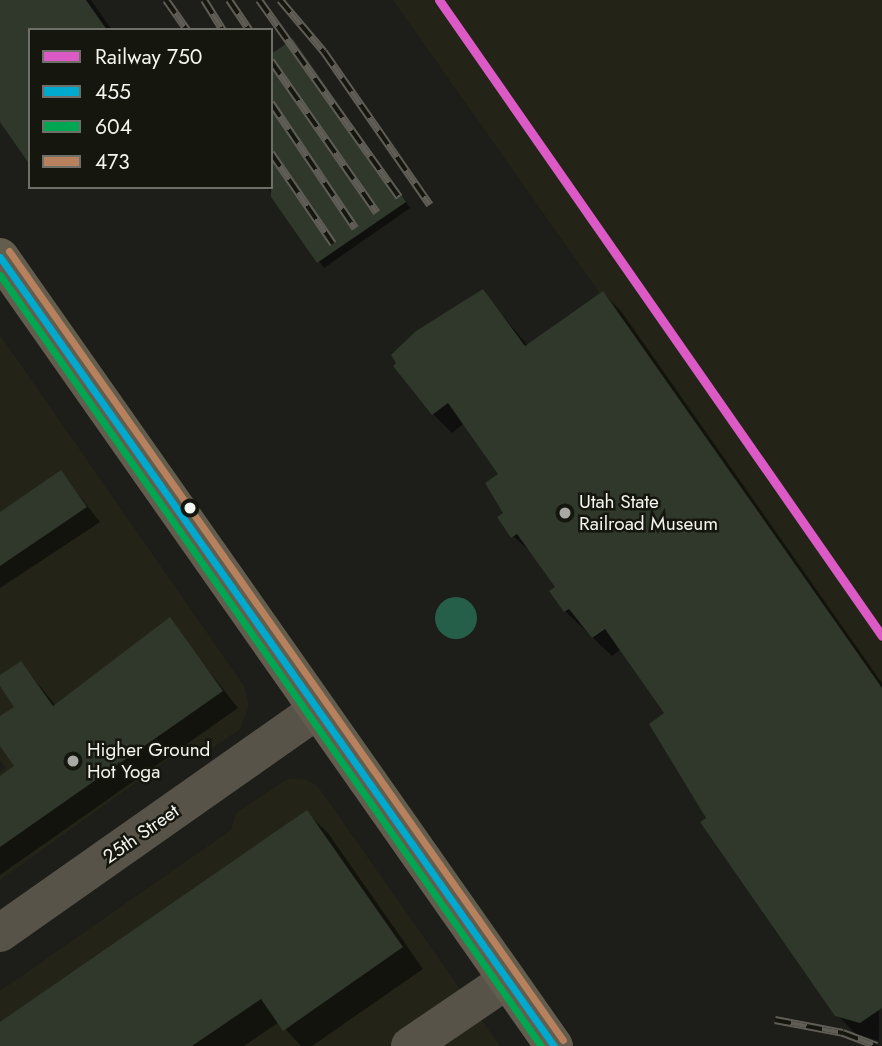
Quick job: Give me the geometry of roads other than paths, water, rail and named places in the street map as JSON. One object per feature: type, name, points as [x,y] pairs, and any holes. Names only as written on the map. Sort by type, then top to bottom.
[{"type":"main road","points":[[0,257],[554,1046]]},
{"type":"street","name":"25th Street","points":[[0,933],[317,710]]},
{"type":"street","points":[[421,1043],[507,980]]},
{"type":"railway","points":[[166,0],[186,28]]},
{"type":"railway","points":[[204,0],[222,28]]},
{"type":"railway","points":[[229,0],[248,28]]},
{"type":"railway","points":[[259,0],[399,197]]},
{"type":"railway","points":[[280,0],[324,52],[430,205]]},
{"type":"railway","points":[[273,64],[377,213]]},
{"type":"railway","points":[[273,106],[355,228]]},
{"type":"railway","points":[[273,156],[333,244]]},
{"type":"railway","points":[[775,1020],[843,1033],[877,1046]]},
{"type":"rail line","name":"750","points":[[439,0],[882,636]]},
{"type":"place","name":"Utah State Railroad Museum","points":[[565,513]]},
{"type":"place","name":"Higher Ground Hot Yoga","points":[[73,761]]}]
